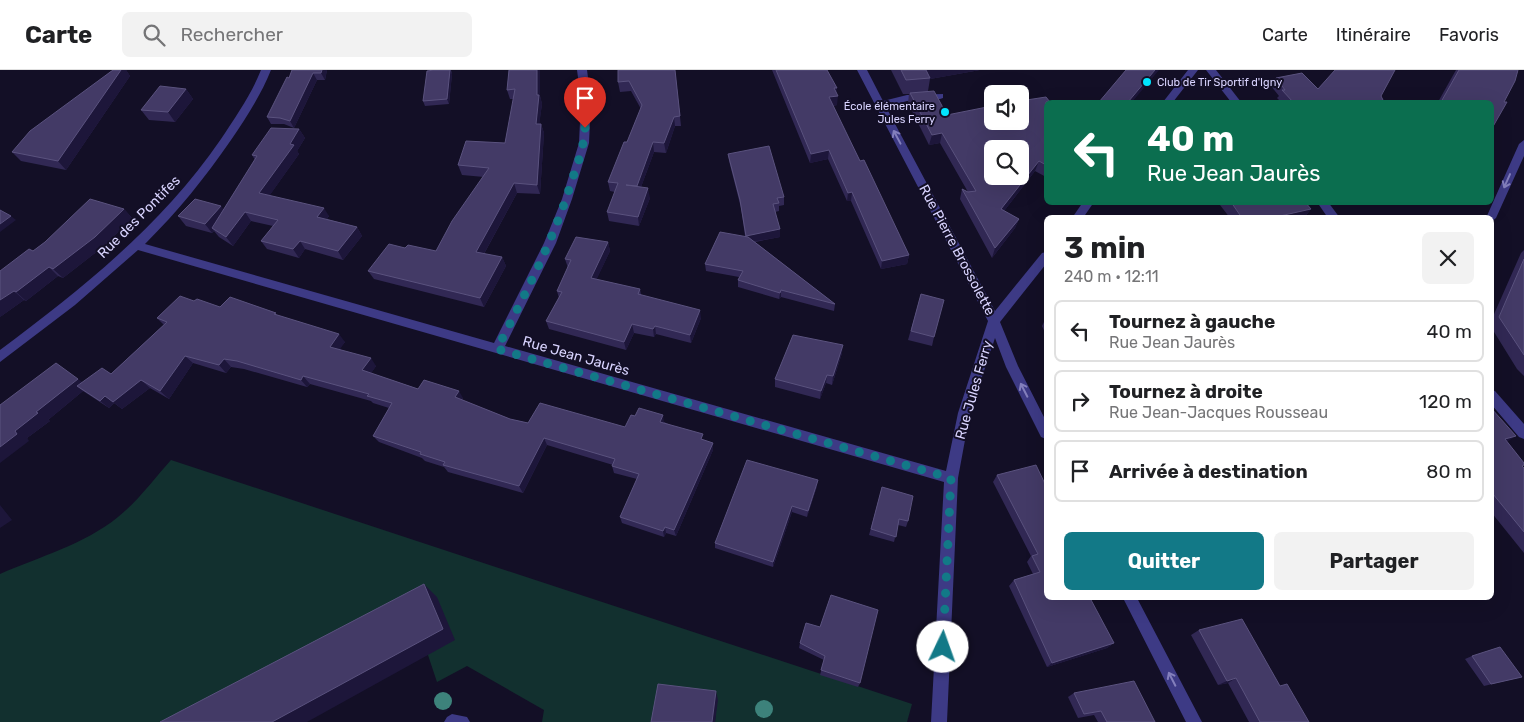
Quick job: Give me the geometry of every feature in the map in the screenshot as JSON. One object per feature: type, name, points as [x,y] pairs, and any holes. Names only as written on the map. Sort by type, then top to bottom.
[{"type":"street","name":"Rue des Pontifes","points":[[0,357],[52,318],[135,246],[181,200],[234,128],[266,70]]},
{"type":"street","points":[[497,349],[550,243],[567,199],[584,142],[586,100],[582,70]]},
{"type":"street","name":"Rue Pierre Brossolette","points":[[862,70],[994,321],[1012,367],[1044,429]]},
{"type":"street","points":[[1170,100],[1193,70]]},
{"type":"street","points":[[1211,70],[1234,100]]},
{"type":"street","points":[[880,106],[908,98],[940,96]]},
{"type":"street","points":[[1492,215],[1524,144]]},
{"type":"street","points":[[1324,205],[1333,215]]},
{"type":"street","name":"Rue Jean Jaurès","points":[[135,246],[951,478]]},
{"type":"street","name":"Rue Jules Ferry","points":[[939,722],[951,478],[964,413],[994,321],[1044,258]]},
{"type":"street","points":[[1494,398],[1524,433]]},
{"type":"street","points":[[1131,600],[1194,722]]},
{"type":"street","points":[[452,722],[462,722]]},
{"type":"green space","points":[[171,460],[912,704],[907,722],[715,722],[717,700],[657,722],[542,722],[544,710],[467,666],[437,682],[428,655],[201,722],[0,722],[0,574],[61,549],[105,527],[146,490]]},
{"type":"building","points":[[113,70],[121,70],[58,161],[12,152],[30,131]]},
{"type":"building","points":[[292,70],[322,70],[321,73],[313,73],[290,121],[267,117],[287,77],[289,78]]},
{"type":"building","points":[[450,70],[447,99],[423,101],[427,71]]},
{"type":"building","points":[[509,70],[537,70],[537,95],[539,95],[536,124],[541,124],[537,185],[514,183],[476,252],[502,257],[480,298],[368,271],[389,244],[405,248],[408,245],[436,251],[452,221],[489,168],[458,165],[466,141],[505,143],[515,89],[507,90]]},
{"type":"building","points":[[618,70],[675,70],[680,116],[674,117],[664,143],[653,142],[637,186],[626,185],[648,188],[638,217],[607,212],[618,183],[608,182],[624,142],[627,142],[642,105],[629,81],[618,82]]},
{"type":"building","points":[[776,70],[827,70],[837,88],[834,88],[838,96],[829,97],[860,161],[864,160],[909,255],[882,261],[852,192],[848,193],[829,150],[811,154]]},
{"type":"building","points":[[901,70],[926,70],[930,78],[906,80]]},
{"type":"building","points":[[1126,70],[1155,70],[1130,100],[1101,100]]},
{"type":"building","points":[[1335,70],[1395,70],[1381,96],[1383,100],[1291,100],[1282,90],[1285,90],[1276,78],[1302,73],[1318,89]]},
{"type":"building","points":[[1459,70],[1518,70],[1515,81],[1504,102],[1507,102],[1494,125],[1494,100],[1442,100]]},
{"type":"building","points":[[160,86],[186,89],[168,112],[141,110]]},
{"type":"building","points":[[934,91],[947,115],[984,108],[984,130],[1029,130],[1029,100],[1046,97],[1048,100],[1044,100],[1044,164],[1039,161],[1029,174],[1029,140],[984,140],[984,185],[1020,185],[1001,209],[1019,219],[995,248],[962,189],[968,192],[976,191],[942,133],[932,135],[910,93]]},
{"type":"building","points":[[271,128],[299,129],[290,144],[294,145],[259,193],[324,208],[317,217],[357,227],[338,251],[300,241],[293,249],[261,241],[278,220],[245,212],[226,237],[212,228],[257,156],[252,155]]},
{"type":"building","points":[[769,146],[784,197],[777,198],[779,203],[773,204],[780,229],[746,236],[740,200],[728,154]]},
{"type":"building","points":[[90,199],[124,209],[95,237],[53,269],[49,267],[16,292],[14,291],[0,300],[0,271],[29,249],[33,251],[45,242]]},
{"type":"building","points":[[195,199],[221,206],[205,224],[178,216]]},
{"type":"building","points":[[1233,205],[1308,205],[1311,209],[1284,215],[1240,215]]},
{"type":"building","points":[[0,210],[11,216],[0,224]]},
{"type":"building","points":[[720,232],[748,237],[835,304],[781,290],[780,293],[738,280],[743,271],[705,264]]},
{"type":"building","points":[[576,237],[608,242],[591,278],[640,289],[638,294],[700,310],[690,335],[655,326],[653,329],[632,324],[624,342],[546,321],[562,292],[557,291],[571,260],[565,259]]},
{"type":"building","points":[[1524,259],[1524,355],[1499,317]]},
{"type":"building","points":[[921,294],[944,300],[934,337],[911,331]]},
{"type":"building","points":[[180,296],[194,301],[197,299],[220,307],[230,297],[276,313],[274,314],[339,334],[330,347],[371,358],[362,370],[418,389],[424,380],[459,391],[455,397],[510,419],[528,423],[540,403],[625,427],[631,415],[635,416],[639,408],[663,415],[660,422],[703,434],[701,439],[713,443],[674,530],[665,527],[663,531],[620,517],[639,474],[612,466],[615,459],[544,438],[519,486],[443,465],[445,462],[373,436],[392,403],[367,396],[369,394],[303,376],[301,380],[237,361],[224,359],[219,365],[185,356],[160,391],[141,380],[113,402],[105,396],[100,401],[77,386],[102,368],[111,374],[167,322],[157,318]]},
{"type":"building","points":[[793,335],[843,345],[833,376],[827,375],[821,391],[775,379]]},
{"type":"building","points":[[56,363],[78,379],[36,412],[38,413],[15,431],[17,434],[0,447],[0,405]]},
{"type":"building","points":[[1494,411],[1516,436],[1505,439],[1524,463],[1522,466],[1524,468],[1524,532],[1494,495]]},
{"type":"building","points":[[747,460],[818,480],[808,511],[792,506],[773,562],[715,543]]},
{"type":"building","points":[[1036,465],[1044,482],[1044,600],[1091,600],[1114,643],[1052,663],[1014,580],[1040,572],[1032,556],[1038,554],[997,475]]},
{"type":"building","points":[[882,487],[913,496],[908,521],[899,519],[896,537],[871,529]]},
{"type":"building","points":[[424,584],[443,629],[272,722],[160,722]]},
{"type":"building","points":[[831,595],[878,610],[860,683],[821,670],[825,656],[800,643],[806,623],[820,627]]},
{"type":"building","points":[[1242,619],[1280,686],[1287,684],[1309,722],[1260,722],[1236,678],[1227,681],[1199,630]]},
{"type":"building","points":[[1500,647],[1522,677],[1491,684],[1472,656]]},
{"type":"building","points":[[1134,681],[1155,722],[1107,722],[1101,711],[1084,714],[1074,693]]},
{"type":"building","points":[[658,684],[716,691],[712,722],[651,722]]},
{"type":"place","name":"Club de Tir Sportif d'Igny","points":[[1147,82]]},
{"type":"place","name":"École élémentaire Jules Ferry","points":[[945,112]]},
{"type":"route","points":[[585,128],[584,142],[567,199],[550,243],[497,349],[951,478],[943,647]]}]
